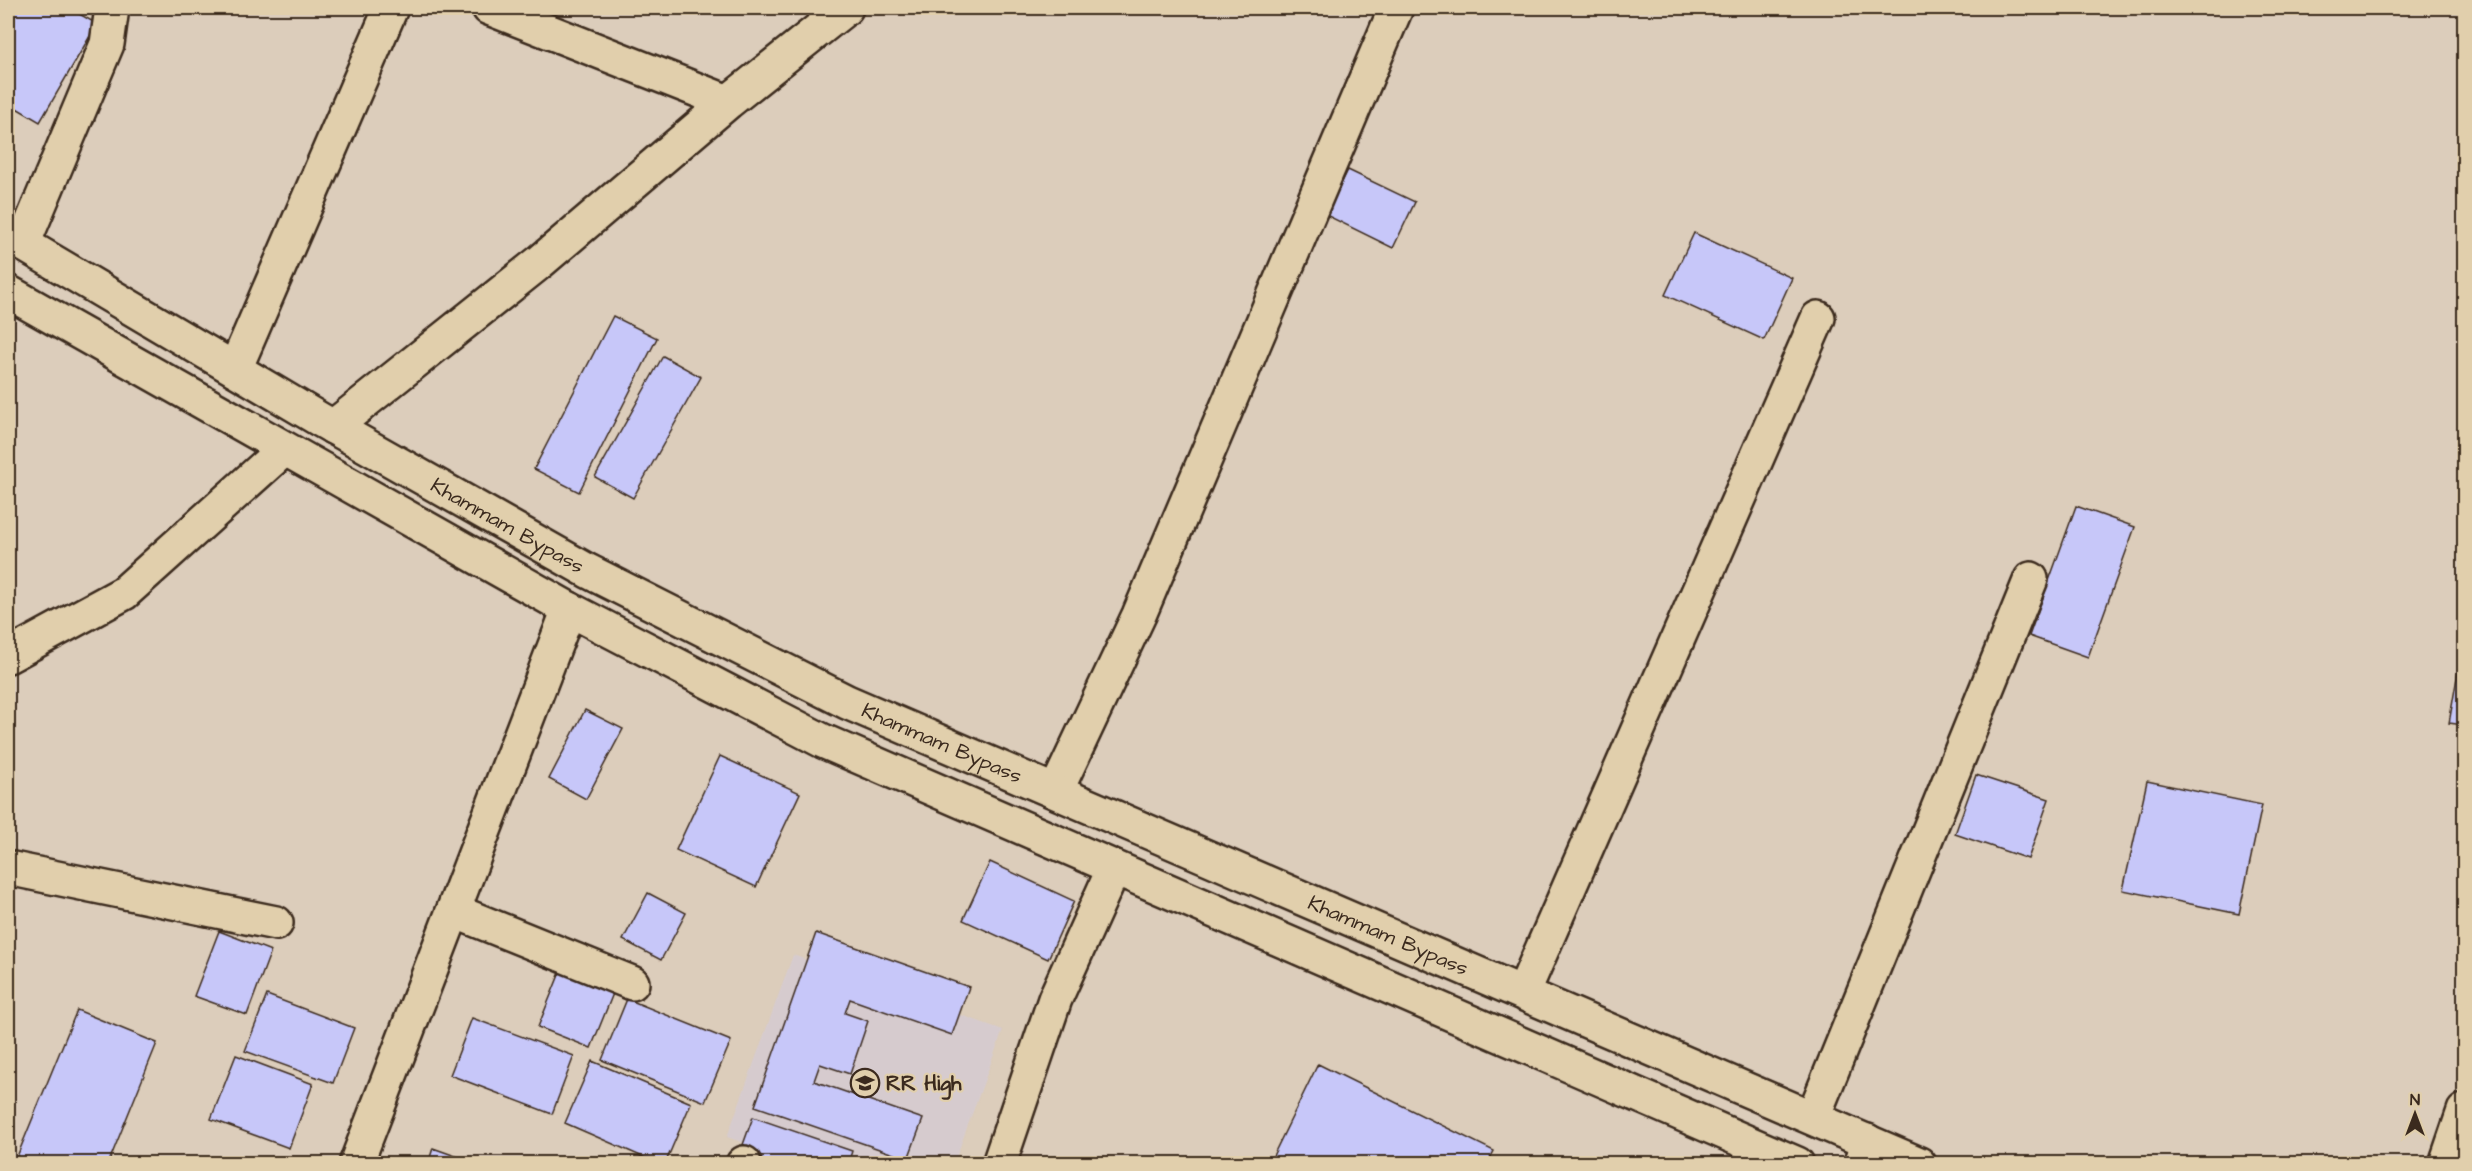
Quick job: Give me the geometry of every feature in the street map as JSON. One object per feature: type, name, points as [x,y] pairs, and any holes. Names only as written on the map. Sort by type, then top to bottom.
[{"type":"main road","points":[[15,239],[107,44],[112,8]]},
{"type":"main road","points":[[235,369],[391,8]]},
{"type":"main road","points":[[489,8],[728,102]]},
{"type":"main road","points":[[333,427],[540,262],[728,102],[846,8]]},
{"type":"main road","points":[[1056,791],[1139,615],[1396,8]]},
{"type":"main road","name":"Khammam Bypass","points":[[15,239],[333,427],[588,571],[847,702],[1813,1118],[1864,1152],[1919,1164]]},
{"type":"main road","name":"Khammam Bypass","points":[[8,292],[283,450],[569,609],[823,741],[1797,1164]]},
{"type":"main road","points":[[1523,993],[1818,318]]},
{"type":"main road","points":[[8,656],[124,593],[283,450]]},
{"type":"main road","points":[[1813,1118],[2031,579]]},
{"type":"main road","points":[[356,1164],[569,609]]},
{"type":"main road","points":[[8,868],[276,923]]},
{"type":"main road","points":[[999,1164],[1056,999],[1114,868]]},
{"type":"main road","points":[[454,911],[632,983]]},
{"type":"main road","points":[[2446,1164],[2464,1111]]},
{"type":"shaded area","name":"RR High","points":[[793,955],[1003,1030],[954,1163],[802,1163],[727,1137]]},
{"type":"building","points":[[8,8],[69,8],[97,24],[40,122],[8,103]]},
{"type":"building","points":[[1348,170],[1415,202],[1393,248],[1326,215]]},
{"type":"building","points":[[1694,233],[1792,278],[1764,340],[1665,295]]},
{"type":"building","points":[[613,316],[657,338],[579,492],[534,469]]},
{"type":"building","points":[[663,356],[701,377],[633,498],[595,477]]},
{"type":"building","points":[[2076,506],[2135,527],[2088,657],[2029,636]]},
{"type":"building","points":[[2459,666],[2464,667],[2464,725],[2449,723]]},
{"type":"building","points":[[585,710],[623,729],[586,799],[549,779]]},
{"type":"building","points":[[720,756],[800,793],[756,887],[676,850]]},
{"type":"building","points":[[1976,775],[2049,799],[2028,859],[1955,834]]},
{"type":"building","points":[[2147,781],[2262,805],[2239,914],[2123,890]]},
{"type":"building","points":[[990,862],[1074,901],[1048,959],[963,920]]},
{"type":"building","points":[[648,893],[686,913],[661,960],[623,940]]},
{"type":"building","points":[[219,931],[271,951],[247,1015],[194,996]]},
{"type":"building","points":[[816,933],[969,987],[952,1035],[850,999],[845,1013],[868,1021],[850,1074],[820,1064],[814,1081],[923,1119],[908,1159],[755,1106]]},
{"type":"building","points":[[561,970],[614,991],[591,1048],[538,1027]]},
{"type":"building","points":[[267,995],[354,1028],[333,1083],[245,1051]]},
{"type":"building","points":[[627,999],[731,1041],[705,1102],[602,1060]]},
{"type":"building","points":[[77,1010],[157,1043],[108,1164],[14,1164]]},
{"type":"building","points":[[472,1018],[574,1056],[552,1114],[450,1075]]},
{"type":"building","points":[[236,1055],[313,1084],[289,1148],[211,1119]]},
{"type":"building","points":[[592,1061],[691,1103],[665,1164],[659,1164],[565,1123]]},
{"type":"building","points":[[1318,1064],[1494,1151],[1487,1164],[1269,1164]]},
{"type":"building","points":[[753,1117],[852,1151],[848,1164],[736,1164]]},
{"type":"building","points":[[433,1148],[478,1164],[428,1164]]},
{"type":"place","name":"RR High","points":[[865,1083]]}]
